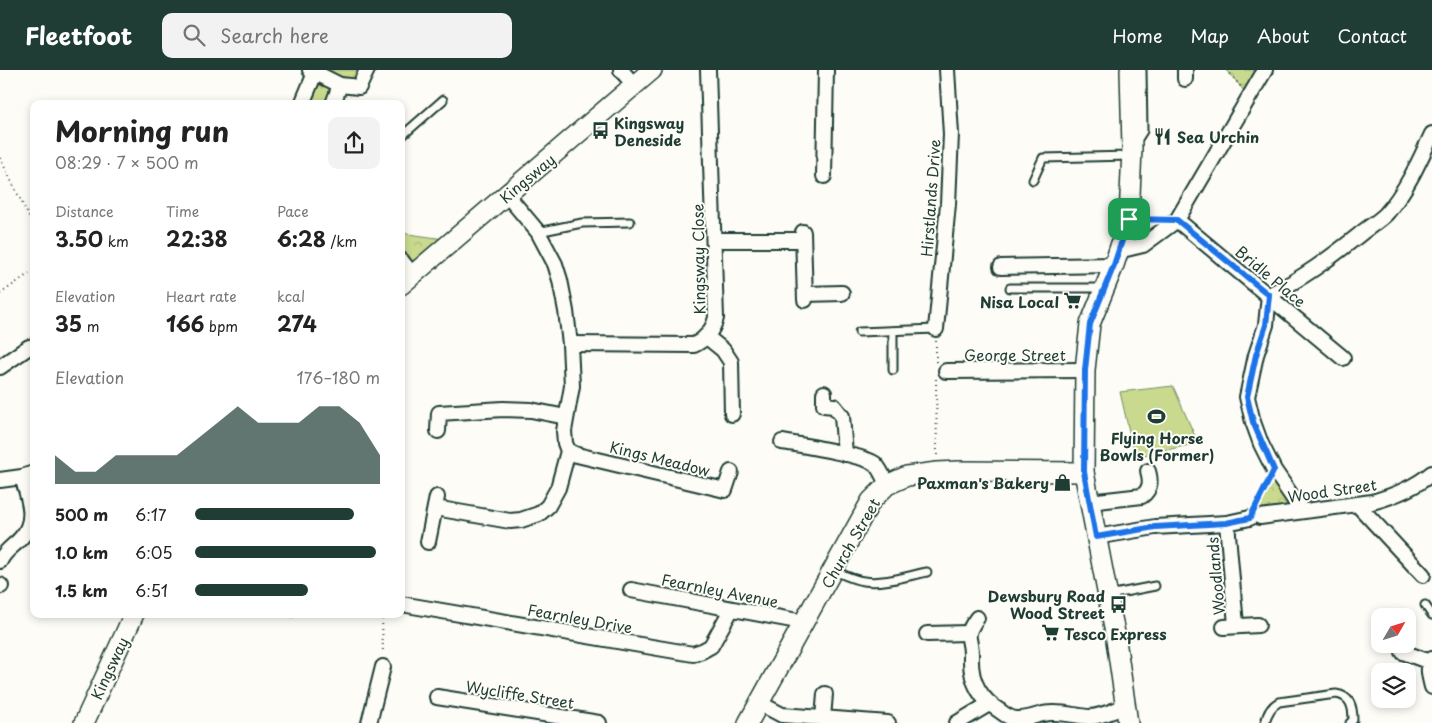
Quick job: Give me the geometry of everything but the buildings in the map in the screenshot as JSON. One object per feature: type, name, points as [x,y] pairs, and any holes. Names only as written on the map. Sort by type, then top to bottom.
[{"type":"street","points":[[303,100],[312,71],[340,85],[359,87],[366,70]]},
{"type":"street","points":[[621,70],[634,86]]},
{"type":"street","name":"Kingsway","points":[[405,273],[507,195],[652,70]]},
{"type":"street","name":"Kingsway Close","points":[[706,337],[716,318],[708,70]]},
{"type":"street","name":"Hirstlands Drive","points":[[936,329],[948,204],[951,134],[947,70]]},
{"type":"street","points":[[978,618],[968,633],[971,651],[970,667],[977,690],[989,704],[1017,721],[1051,713],[1090,717],[1103,714],[1127,714],[1084,472],[1085,370],[1090,324],[1129,219],[1132,152],[1130,70]]},
{"type":"street","points":[[1001,266],[1116,258],[1144,245],[1177,220],[1265,70]]},
{"type":"street","points":[[824,176],[826,80]]},
{"type":"street","points":[[334,100],[340,85]]},
{"type":"street","points":[[1302,511],[1274,470],[1253,422],[1247,397],[1256,355],[1266,325],[1269,295],[1295,283],[1385,215],[1418,165],[1432,134]]},
{"type":"street","points":[[428,542],[436,503],[510,521],[521,520],[539,514],[548,506],[558,488],[568,451],[564,431],[572,386],[570,344],[560,280],[547,248],[538,232],[507,195]]},
{"type":"street","name":"Bridle Place","points":[[1177,220],[1342,358]]},
{"type":"street","points":[[714,240],[803,236],[805,297],[842,293]]},
{"type":"street","points":[[570,344],[685,345],[694,344],[706,337],[723,350],[731,362],[732,414]]},
{"type":"street","points":[[0,367],[30,347]]},
{"type":"street","name":"George Street","points":[[940,371],[1085,370]]},
{"type":"street","points":[[824,393],[824,406],[834,406],[842,416],[845,454]]},
{"type":"street","points":[[438,431],[439,412],[503,409],[531,410],[566,417]]},
{"type":"street","points":[[782,442],[845,454],[874,464],[887,485]]},
{"type":"street","name":"Kings Meadow","points":[[568,451],[577,455],[725,490],[731,472]]},
{"type":"street","points":[[1089,502],[1142,496],[1150,486],[1148,471]]},
{"type":"street","name":"Church Street","points":[[748,723],[871,501],[887,485],[908,476],[937,472],[1084,472]]},
{"type":"street","name":"Wood Street","points":[[1096,537],[1155,527],[1226,523],[1356,504],[1387,498],[1402,492],[1416,485],[1432,473]]},
{"type":"street","points":[[0,480],[28,475],[30,504]]},
{"type":"street","points":[[1356,504],[1423,575]]},
{"type":"street","points":[[0,561],[6,550],[23,537],[30,520]]},
{"type":"street","name":"Woodlands","points":[[1226,523],[1230,626],[1258,625]]},
{"type":"street","name":"Fearnley Avenue","points":[[631,590],[803,622]]},
{"type":"street","name":"Fearnley Drive","points":[[405,605],[693,654],[711,646],[731,610]]},
{"type":"street","name":"Kingsway","points":[[84,723],[132,618]]},
{"type":"street","points":[[927,634],[968,633]]},
{"type":"street","points":[[1406,653],[1431,660],[1428,669],[1432,686]]},
{"type":"street","points":[[369,723],[383,666]]},
{"type":"street","points":[[823,718],[825,694]]},
{"type":"street","name":"Wycliffe Street","points":[[436,697],[598,723]]},
{"type":"street","points":[[759,703],[782,715],[888,723]]},
{"type":"street","points":[[958,723],[989,704]]},
{"type":"lane","points":[[1033,180],[1043,158],[1110,155],[1132,152],[1143,131],[1142,70]]},
{"type":"lane","points":[[405,133],[443,100]]},
{"type":"lane","points":[[538,232],[582,223],[630,222]]},
{"type":"lane","points":[[1010,288],[1104,288]]},
{"type":"lane","points":[[859,332],[936,329]]},
{"type":"lane","points":[[893,331],[894,370]]},
{"type":"lane","points":[[833,570],[866,582],[926,572]]},
{"type":"lane","points":[[1107,596],[1155,586]]},
{"type":"lane","points":[[1425,605],[1432,615]]},
{"type":"lane","points":[[1265,723],[1273,705],[1279,702],[1336,694],[1348,699],[1352,705],[1352,720],[1350,723]]},
{"type":"path","points":[[1227,70],[1249,97]]},
{"type":"path","points":[[0,158],[30,219]]},
{"type":"path","points":[[1129,219],[1177,220]]},
{"type":"path","points":[[0,294],[30,273]]},
{"type":"path","points":[[936,329],[940,371],[937,472]]},
{"type":"path","points":[[1255,518],[1274,470]]},
{"type":"path","points":[[382,618],[383,666]]},
{"type":"green space","points":[[310,70],[367,70],[359,87],[340,85],[334,100],[303,100]]},
{"type":"green space","points":[[1227,70],[1265,70],[1249,97]]},
{"type":"green space","points":[[405,234],[452,240],[405,281]]},
{"type":"green space","points":[[1173,386],[1198,443],[1140,456],[1134,453],[1120,392]]},
{"type":"green space","points":[[1274,470],[1302,511],[1250,518]]},
{"type":"place","name":"Kingsway Deneside","points":[[600,131]]},
{"type":"place","name":"Sea Urchin","points":[[1163,136]]},
{"type":"place","name":"Nisa Local","points":[[1073,301]]},
{"type":"place","name":"Flying Horse Bowls (Former)","points":[[1157,416]]},
{"type":"place","name":"Paxman's Bakery","points":[[1063,482]]},
{"type":"place","name":"Dewsbury Road Wood Street","points":[[1119,604]]},
{"type":"place","name":"Tesco Express","points":[[1050,633]]},
{"type":"route","points":[[1129,219],[1177,220],[1269,295],[1266,325],[1256,355],[1247,397],[1261,444],[1274,470],[1250,518],[1226,523],[1155,527],[1096,537],[1084,472],[1085,370],[1090,324],[1114,265],[1129,219]]}]
